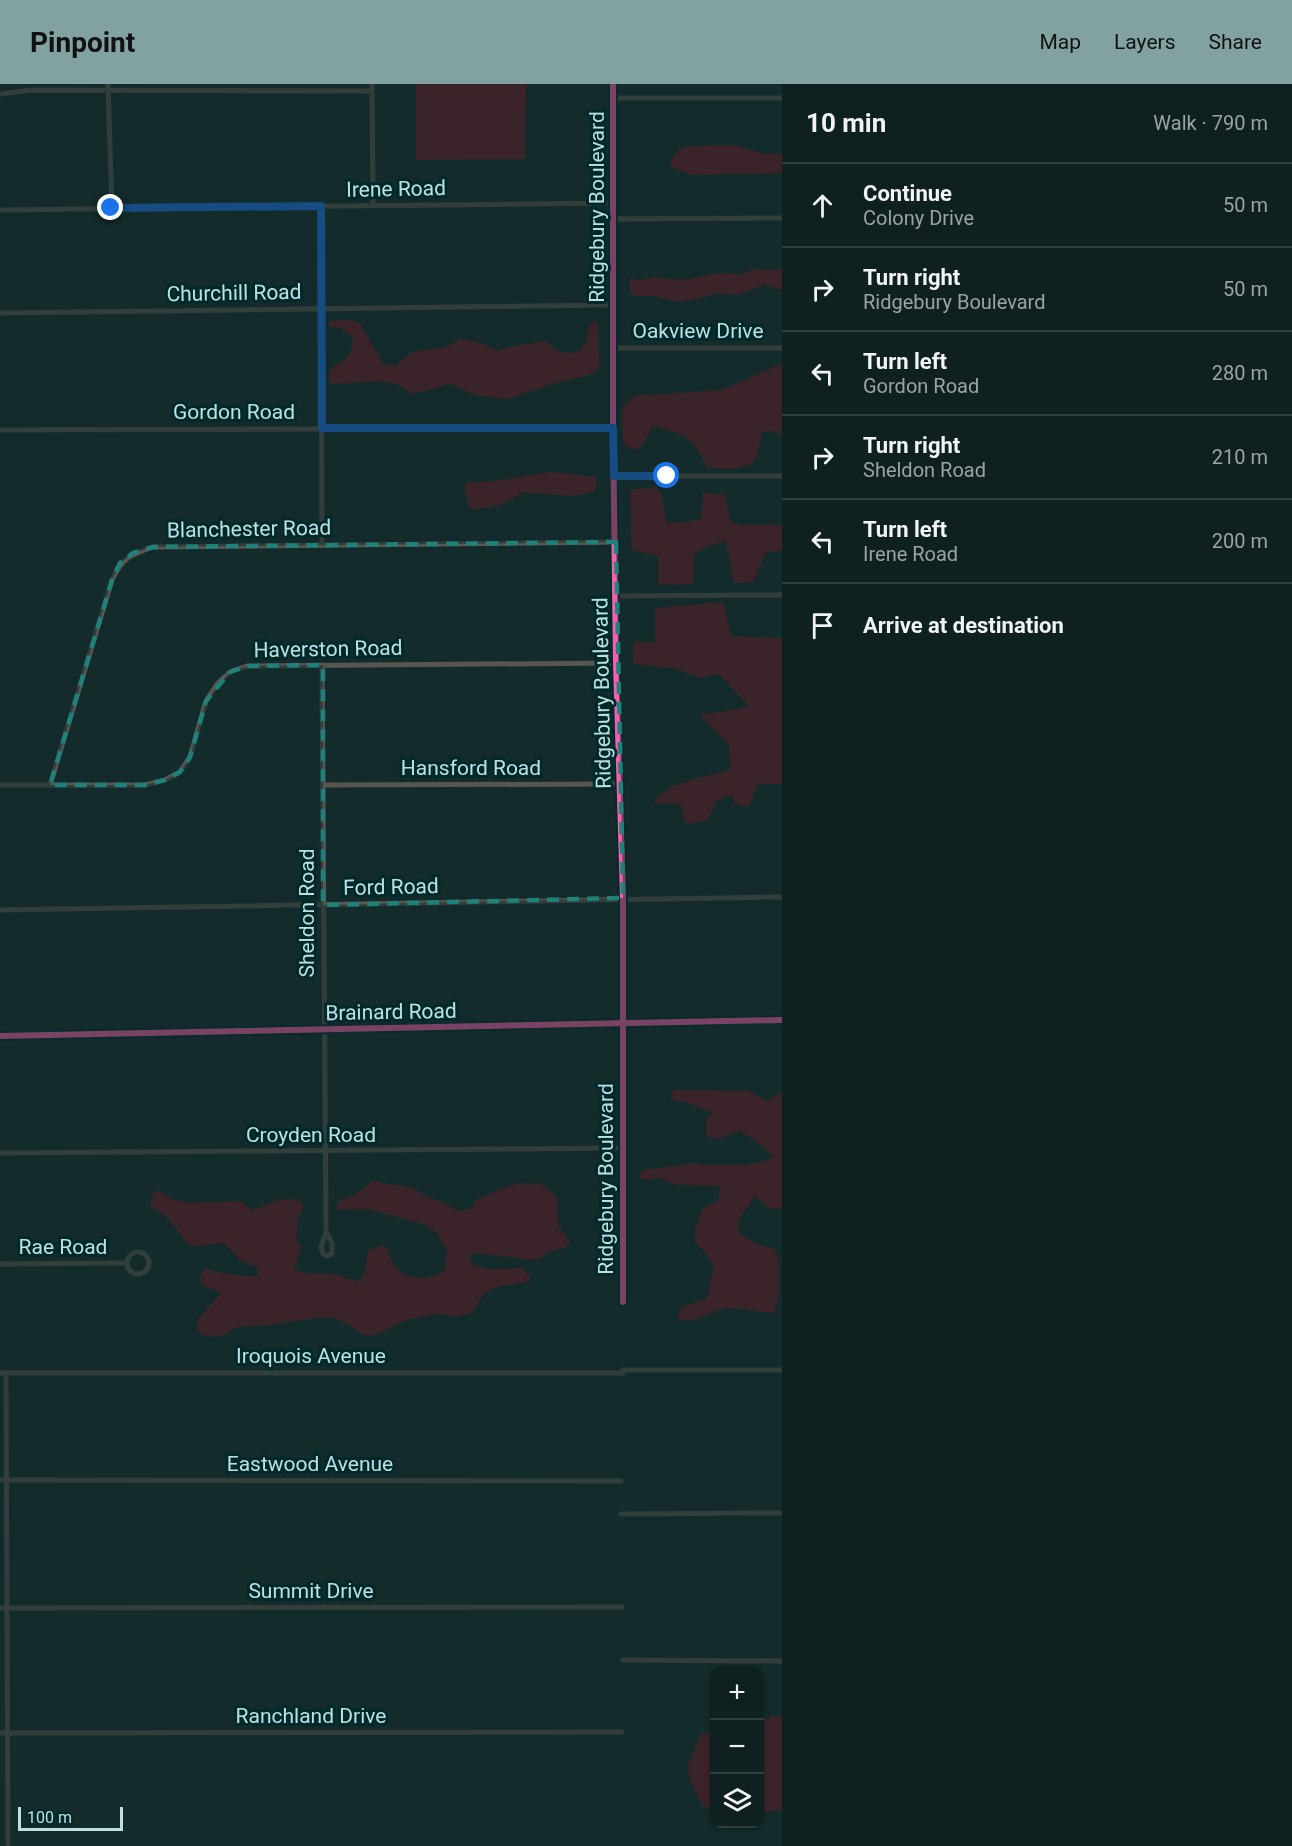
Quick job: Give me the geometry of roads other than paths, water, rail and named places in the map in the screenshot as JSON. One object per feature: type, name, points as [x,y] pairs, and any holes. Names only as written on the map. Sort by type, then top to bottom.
[{"type":"street","points":[[372,84],[373,205]]},
{"type":"street","name":"Ridgebury Boulevard","points":[[613,84],[613,428],[617,596],[616,663],[623,898],[623,1302]]},
{"type":"street","points":[[0,94],[31,90],[108,87],[252,87],[372,92]]},
{"type":"street","points":[[108,87],[111,208]]},
{"type":"street","points":[[613,98],[782,98]]},
{"type":"street","name":"Irene Road","points":[[0,210],[613,202]]},
{"type":"street","points":[[321,206],[322,545]]},
{"type":"street","points":[[614,219],[782,218]]},
{"type":"street","name":"Churchill Road","points":[[0,313],[613,305]]},
{"type":"street","name":"Oakview Drive","points":[[613,348],[782,348]]},
{"type":"street","name":"Gordon Road","points":[[0,430],[613,428]]},
{"type":"street","points":[[614,476],[782,476]]},
{"type":"street","name":"Blanchester Road","points":[[50,785],[111,580],[120,563],[133,554],[153,547],[616,542]]},
{"type":"street","points":[[617,596],[782,595]]},
{"type":"street","name":"Haverston Road","points":[[0,785],[145,785],[165,780],[180,772],[190,757],[206,702],[218,683],[230,672],[247,666],[616,663]]},
{"type":"street","name":"Sheldon Road","points":[[322,665],[326,1232]]},
{"type":"street","name":"Hansford Road","points":[[323,785],[620,784]]},
{"type":"street","name":"Ford Road","points":[[0,910],[782,897]]},
{"type":"street","name":"Brainard Road","points":[[0,1036],[782,1020]]},
{"type":"street","name":"Croyden Road","points":[[0,1153],[623,1148]]},
{"type":"street","name":"Rae Road","points":[[138,1252],[144,1254],[149,1261],[148,1269],[139,1274],[130,1271],[127,1263],[130,1255],[138,1252]]},
{"type":"street","name":"Rae Road","points":[[0,1264],[127,1263]]},
{"type":"street","name":"Iroquois Avenue","points":[[3,1373],[782,1370]]},
{"type":"street","points":[[3,1373],[3,1733],[8,1846]]},
{"type":"street","name":"Eastwood Avenue","points":[[3,1480],[621,1481]]},
{"type":"street","points":[[621,1514],[782,1514]]},
{"type":"street","name":"Summit Drive","points":[[3,1608],[622,1607]]},
{"type":"street","points":[[623,1660],[782,1661]]},
{"type":"street","name":"Ranchland Drive","points":[[3,1733],[622,1732]]}]
